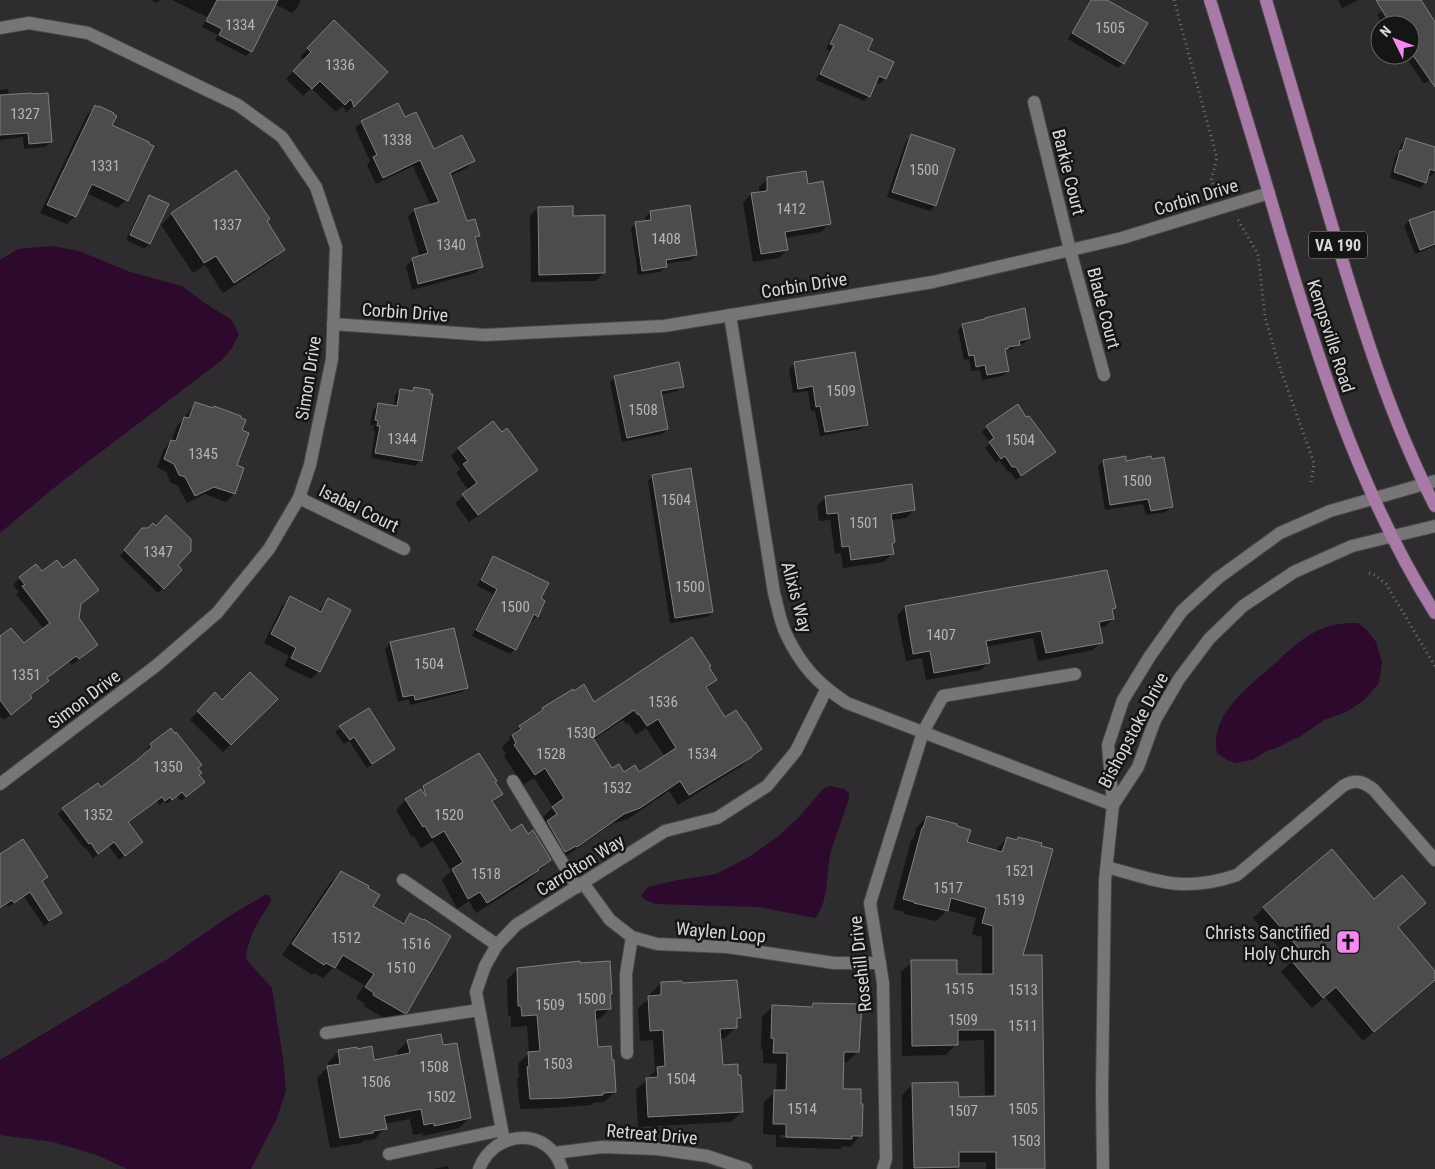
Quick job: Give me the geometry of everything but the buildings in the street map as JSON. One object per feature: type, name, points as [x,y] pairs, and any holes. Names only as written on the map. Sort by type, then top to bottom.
[{"type":"main road","name":"Kempsville Road","points":[[1210,0],[1298,292],[1337,410],[1393,538],[1435,613]]},
{"type":"main road","name":"Kempsville Road","points":[[1266,0],[1356,304],[1382,385],[1430,483],[1435,506]]},
{"type":"street","name":"Simon Drive","points":[[0,28],[29,23],[88,33],[238,105],[282,137],[316,187],[336,247],[332,358],[310,465],[299,498],[269,549],[216,613],[157,665],[0,784]]},
{"type":"street","name":"Barkie Court","points":[[1034,102],[1070,250]]},
{"type":"street","name":"Corbin Drive","points":[[333,324],[485,335],[664,326],[933,282],[1122,238],[1269,193]]},
{"type":"street","name":"Blade Court","points":[[1070,250],[1104,375]]},
{"type":"street","name":"Alixis Way","points":[[730,315],[774,593],[786,634],[806,670],[826,690],[847,704],[1113,805]]},
{"type":"street","name":"Bishopstoke Drive","points":[[1103,1169],[1102,1092],[1106,867],[1113,805],[1108,745],[1123,700],[1150,656],[1182,611],[1218,578],[1280,533],[1330,510],[1430,483]]},
{"type":"street","name":"Isabel Court","points":[[299,498],[404,549]]},
{"type":"street","name":"Bishopstoke Drive","points":[[1113,805],[1138,767],[1155,720],[1179,679],[1209,639],[1243,606],[1294,572],[1352,546],[1393,538],[1435,526]]},
{"type":"street","name":"Rosehill Drive","points":[[883,1169],[886,1159],[882,983],[870,903],[923,732],[943,696],[1074,674]]},
{"type":"street","name":"Carrolton Way","points":[[503,1135],[476,992],[484,966],[497,946],[516,925],[665,832],[717,818],[767,786],[796,751],[826,690]]},
{"type":"street","name":"Waylen Loop","points":[[513,781],[580,885],[610,920],[632,937],[657,944],[727,947],[834,963],[880,963]]},
{"type":"street","points":[[1106,867],[1178,885],[1196,884],[1237,874],[1343,786],[1356,781],[1362,782],[1374,790],[1435,860]]},
{"type":"street","points":[[403,880],[497,946]]},
{"type":"street","points":[[627,1053],[626,974],[632,937]]},
{"type":"street","points":[[326,1033],[479,1010]]},
{"type":"street","points":[[479,1169],[483,1160],[503,1135]]},
{"type":"street","points":[[389,1154],[503,1135],[531,1139],[543,1144],[554,1153],[562,1169]]},
{"type":"street","name":"Retreat Drive","points":[[554,1153],[602,1146],[657,1149],[707,1156],[746,1169]]},
{"type":"path","points":[[1174,0],[1217,158],[1210,181],[1244,229],[1258,254],[1265,317],[1278,362],[1314,463],[1312,484]]},
{"type":"path","points":[[1369,573],[1375,575],[1386,584],[1435,666]]},
{"type":"shaded area","points":[[52,246],[79,251],[130,272],[182,286],[206,304],[231,319],[239,334],[232,348],[222,360],[60,483],[0,533],[0,260],[18,249]]},
{"type":"shaded area","points":[[1358,623],[1366,629],[1376,642],[1382,662],[1379,683],[1363,701],[1346,712],[1324,720],[1301,736],[1269,750],[1252,760],[1235,763],[1217,753],[1216,740],[1219,727],[1224,715],[1241,694],[1291,648],[1307,636],[1326,627]]},
{"type":"shaded area","points":[[831,786],[844,789],[849,793],[849,799],[829,859],[823,904],[815,918],[759,907],[656,904],[645,900],[641,896],[648,887],[716,874],[749,857],[777,837],[797,819],[824,788]]},
{"type":"shaded area","points":[[265,895],[269,895],[271,899],[253,932],[246,959],[272,988],[286,1091],[277,1118],[251,1169],[127,1169],[97,1155],[53,1142],[0,1135],[0,1060],[166,960],[231,915]]},
{"type":"place","name":"Christs Sanctified Holy Church","points":[[1348,942]]}]
